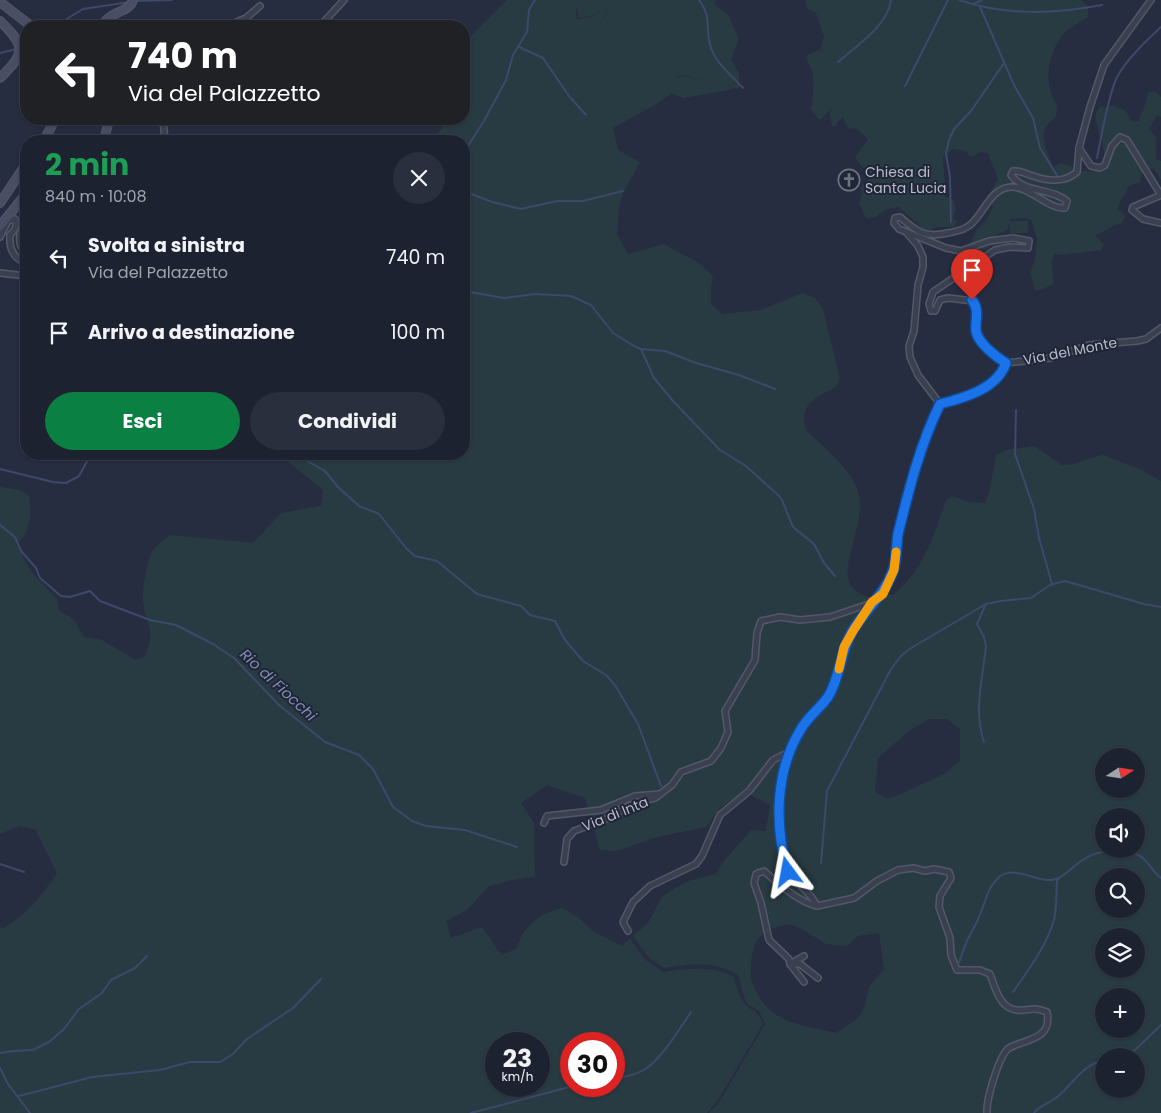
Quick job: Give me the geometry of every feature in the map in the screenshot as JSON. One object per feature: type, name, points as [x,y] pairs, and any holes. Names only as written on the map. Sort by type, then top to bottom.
[{"type":"street","points":[[326,20],[344,0]]},
{"type":"street","points":[[816,906],[806,889],[788,872],[778,825],[780,800],[789,752],[802,727],[828,697],[838,675],[844,647],[872,602],[883,594],[894,570],[898,536],[907,495],[930,426],[940,404],[975,394],[988,385],[1004,368],[1006,363],[991,352],[976,332],[978,316],[974,302],[948,298],[940,300],[935,311],[931,312],[929,304],[933,292],[995,250],[1010,246],[1028,248],[1029,241],[1005,238],[989,241],[961,252],[946,248],[897,228],[894,223],[896,218],[900,217],[924,235],[940,235],[962,231],[976,219],[990,199],[1003,188],[1014,187],[1038,196],[1058,208],[1064,208],[1067,201],[1056,194],[1042,192],[1014,180],[1011,175],[1013,171],[1021,170],[1038,178],[1062,180],[1076,172],[1079,148],[1104,65],[1151,0]]},
{"type":"street","points":[[0,2],[22,20]]},
{"type":"street","points":[[107,20],[111,15],[133,2]]},
{"type":"street","points":[[241,20],[260,6]]},
{"type":"street","points":[[0,21],[14,34],[19,49],[18,59],[0,78]]},
{"type":"street","points":[[1079,148],[1091,166],[1100,168],[1105,165],[1112,146],[1120,137],[1127,140],[1159,192],[1159,196],[1133,207],[1132,210],[1143,219],[1161,222]]},
{"type":"street","points":[[0,203],[20,173]]},
{"type":"street","points":[[0,226],[20,201]]},
{"type":"street","points":[[0,237],[8,221],[15,219],[14,231],[10,235],[10,249],[20,260]]},
{"type":"street","points":[[904,230],[918,246],[923,257],[914,331],[909,346],[910,357],[918,375],[940,404]]},
{"type":"street","points":[[0,273],[20,275]]},
{"type":"street","name":"Via del Monte","points":[[1006,363],[1051,358],[1089,345],[1137,341],[1146,338],[1161,328]]},
{"type":"street","name":"Via di Inta","points":[[564,862],[567,839],[574,831],[604,820],[637,802],[655,798],[672,785],[681,772],[711,761],[728,732],[725,711],[754,660],[757,633],[761,621],[780,617],[800,620],[830,617],[872,602]]},
{"type":"street","points":[[628,931],[623,922],[633,902],[650,886],[696,864],[702,856],[720,815],[749,791],[773,760],[789,752]]},
{"type":"street","name":"Via di Inta","points":[[544,823],[547,816],[601,810],[635,796],[660,794]]},
{"type":"street","points":[[804,982],[790,964],[788,958],[769,940],[758,891],[754,883],[756,874],[764,871],[774,881],[807,904],[816,906],[854,898],[877,881],[898,870],[913,868],[925,871],[934,869],[949,872],[951,878],[940,896],[939,907],[950,938],[951,955],[957,970],[980,970],[990,974],[1003,1004],[1010,1010],[1020,1011],[1039,1008],[1047,1012],[1047,1026],[1038,1037],[1009,1048],[1001,1056],[986,1106],[987,1113]]},
{"type":"street","points":[[790,964],[804,956]]},
{"type":"street","points":[[790,964],[800,964],[818,978]]},
{"type":"shaded area","points":[[507,0],[582,0],[714,0],[715,5],[728,15],[739,39],[731,59],[739,74],[740,87],[737,88],[740,88],[683,98],[672,93],[613,128],[618,150],[640,162],[623,193],[619,207],[617,234],[628,254],[664,244],[702,266],[713,277],[711,304],[722,314],[761,310],[803,293],[815,298],[823,309],[840,378],[836,387],[810,403],[806,408],[804,422],[807,431],[838,460],[856,486],[860,509],[849,557],[848,571],[850,584],[859,593],[875,598],[870,600],[842,646],[835,674],[826,695],[799,726],[787,751],[772,759],[748,790],[721,807],[706,827],[657,837],[616,851],[600,850],[585,798],[547,785],[521,803],[534,823],[535,877],[489,886],[467,910],[446,921],[451,938],[482,927],[501,955],[516,949],[523,933],[533,922],[546,914],[562,908],[578,917],[594,932],[622,946],[630,939],[646,960],[663,972],[708,969],[734,977],[743,1001],[756,1013],[763,1024],[718,1100],[707,1113],[0,1113],[0,927],[3,928],[12,923],[27,911],[57,873],[35,829],[19,826],[0,834],[0,487],[20,490],[29,496],[30,516],[28,528],[16,544],[32,573],[57,599],[59,610],[74,620],[84,637],[102,640],[135,660],[144,657],[150,639],[151,633],[143,601],[144,584],[151,554],[162,541],[170,535],[253,543],[281,513],[321,506],[323,490],[286,460],[470,460],[470,135],[436,135],[444,125],[470,125],[470,37]],"holes":[[[582,0],[577,8],[578,18],[590,16],[602,10],[590,17],[577,19],[576,9]],[[675,75],[679,77],[685,75],[704,80],[685,76],[679,78]]]},
{"type":"shaded area","points":[[805,0],[1081,0],[1088,6],[1088,17],[1062,36],[1050,61],[1048,78],[1057,105],[1056,117],[1045,128],[1044,140],[1053,168],[1060,163],[1084,171],[1104,172],[1105,156],[1096,112],[1101,106],[1106,109],[1112,105],[1126,111],[1132,122],[1139,121],[1148,92],[1155,92],[1161,97],[1161,117],[1157,115],[1149,129],[1156,137],[1156,159],[1161,161],[1161,180],[1154,168],[1142,172],[1140,182],[1128,187],[1119,205],[1117,211],[1121,211],[1125,217],[1121,223],[1095,235],[1104,245],[1101,250],[1059,255],[1054,253],[1052,263],[1053,284],[1041,290],[1035,290],[1030,272],[1035,261],[1037,239],[1031,220],[1025,218],[1010,219],[1010,221],[1028,221],[1028,233],[1010,233],[1009,223],[1007,230],[997,234],[996,244],[977,254],[965,256],[977,229],[987,219],[993,207],[988,196],[998,179],[988,153],[980,152],[971,157],[966,151],[953,149],[943,157],[945,197],[953,200],[956,209],[953,219],[958,221],[953,227],[936,227],[930,230],[922,228],[899,207],[886,209],[875,217],[866,218],[859,203],[863,192],[860,188],[871,177],[855,158],[868,139],[858,129],[848,128],[843,117],[836,126],[832,126],[830,113],[832,108],[821,119],[818,119],[811,109],[813,79],[807,55],[820,50],[824,37],[816,13],[808,9]]},
{"type":"shaded area","points":[[1034,446],[1062,465],[1073,464],[1102,455],[1137,468],[1161,481],[1161,1113],[709,1113],[720,1101],[765,1024],[759,1011],[746,1003],[738,975],[729,970],[702,964],[664,968],[648,957],[633,936],[648,923],[662,897],[688,881],[716,874],[751,830],[766,831],[770,805],[751,795],[751,791],[774,762],[791,753],[803,728],[830,698],[846,647],[855,632],[884,594],[893,595],[903,586],[920,564],[932,540],[946,500],[952,496],[968,502],[985,503],[990,489],[996,455],[1007,450]],"holes":[[[929,719],[947,719],[960,729],[960,761],[944,774],[887,799],[875,792],[878,758],[910,730]],[[790,924],[804,930],[826,944],[847,946],[858,936],[879,933],[884,969],[869,987],[865,1005],[859,1018],[836,1033],[808,1027],[780,1017],[766,1006],[755,989],[751,979],[751,963],[756,942],[769,930]]]},
{"type":"waterway","points":[[134,1],[172,0]]},
{"type":"waterway","points":[[470,143],[506,80],[513,55],[527,32],[529,10],[535,0]]},
{"type":"waterway","points":[[699,0],[706,12],[709,41],[713,54],[743,88]]},
{"type":"waterway","points":[[838,62],[878,27],[889,9],[891,0]]},
{"type":"waterway","points":[[905,86],[948,0]]},
{"type":"waterway","points":[[959,0],[994,9],[1030,12],[1048,12],[1102,5]]},
{"type":"waterway","points":[[973,4],[982,0]]},
{"type":"waterway","points":[[65,20],[83,9],[130,2]]},
{"type":"waterway","points":[[980,7],[1014,85],[1033,118],[1040,148],[1058,177]]},
{"type":"waterway","points":[[1097,158],[1108,106],[1117,77],[1131,57],[1161,27]]},
{"type":"waterway","points":[[519,47],[543,58],[569,96],[586,115]]},
{"type":"waterway","points":[[0,53],[17,49]]},
{"type":"waterway","points":[[951,222],[950,177],[946,154],[949,140],[954,129],[971,111],[1004,63]]},
{"type":"waterway","points":[[470,193],[492,202],[521,209],[557,201],[583,201],[623,191]]},
{"type":"waterway","points":[[470,292],[504,298],[535,294],[571,296],[591,305],[613,333],[634,346],[641,349],[665,351],[775,389]]},
{"type":"waterway","points":[[641,349],[654,378],[673,401],[720,450],[746,466],[779,496],[793,527],[814,544],[824,563],[835,576]]},
{"type":"waterway","points":[[1016,410],[1015,454],[1034,509],[1039,538],[1052,584]]},
{"type":"waterway","points":[[0,469],[53,482],[66,483],[79,476],[88,460]]},
{"type":"waterway","points":[[306,460],[325,471],[338,487],[359,506],[379,514],[406,548],[415,556],[437,561],[477,594],[521,606],[530,615],[555,621],[565,640],[583,661],[606,675],[615,685],[638,724],[661,786]]},
{"type":"waterway","name":"Rio di Fiocchi","points":[[0,525],[15,537],[21,551],[36,568],[40,578],[61,596],[70,597],[90,591],[100,601],[150,620],[176,625],[213,644],[234,658],[279,705],[325,742],[359,755],[373,769],[393,807],[412,821],[426,826],[465,830],[517,847]]},
{"type":"waterway","points":[[821,863],[827,791],[891,669],[901,656],[911,648],[986,604],[1031,598],[1050,585],[1065,581],[1144,604],[1161,607]]},
{"type":"waterway","points":[[984,742],[979,718],[979,706],[986,646],[984,637],[977,624],[986,604]]},
{"type":"waterway","points":[[959,962],[991,887],[1003,875],[1017,873],[1052,880],[1064,875],[1087,857],[1102,852],[1118,850],[1140,856],[1161,878]]},
{"type":"waterway","points":[[0,864],[24,872]]},
{"type":"waterway","points":[[1013,992],[1036,958],[1051,930],[1055,915],[1057,881],[1059,878]]},
{"type":"waterway","points":[[0,1053],[33,1050],[49,1042],[64,1029],[79,1009],[102,993],[111,980],[135,968],[147,956]]},
{"type":"waterway","points":[[19,1096],[92,1077],[160,1070],[190,1062],[220,1062],[233,1054],[247,1039],[293,1008],[321,979]]},
{"type":"waterway","points":[[625,1077],[650,1066],[670,1043],[691,1012]]},
{"type":"waterway","points":[[1137,1048],[1161,1025]]},
{"type":"waterway","points":[[1034,1113],[1057,1097],[1084,1070],[1095,1063]]},
{"type":"waterway","points":[[0,1068],[8,1084],[30,1113]]},
{"type":"waterway","points":[[471,1113],[560,1089]]},
{"type":"slow traffic","points":[[839,669],[844,647],[853,631],[872,602],[883,594],[894,570],[896,552]]},
{"type":"place","name":"Chiesa di Santa Lucia","points":[[849,180]]},
{"type":"route","points":[[788,872],[778,825],[780,800],[789,752],[802,727],[828,697],[838,675],[844,647],[872,602],[883,594],[894,570],[898,536],[907,495],[922,448],[940,404],[963,399],[975,394],[988,385],[1004,368],[1006,363],[991,352],[976,332],[978,316],[977,308],[972,300]]}]
